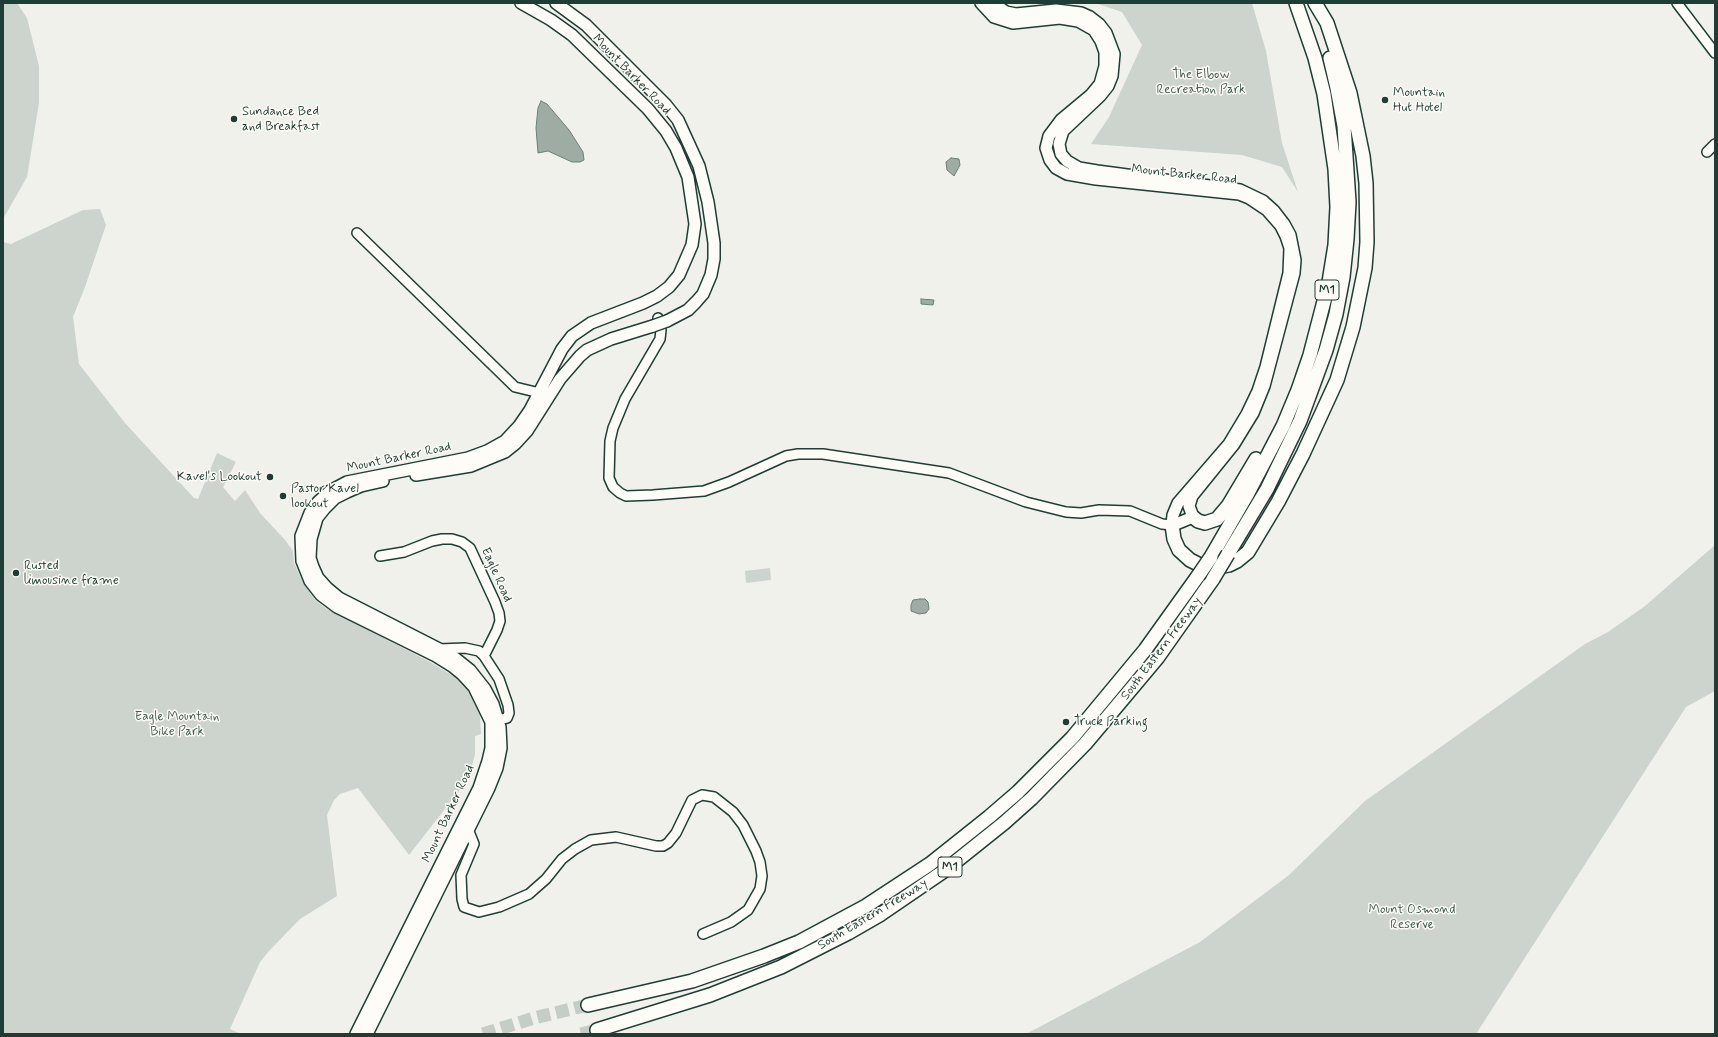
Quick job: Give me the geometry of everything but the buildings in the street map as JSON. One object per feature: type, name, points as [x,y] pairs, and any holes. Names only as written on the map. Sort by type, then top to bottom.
[{"type":"highway","name":"South Eastern Freeway","points":[[588,1005],[692,981],[764,956],[799,942],[899,886],[990,818],[1072,738],[1145,650],[1198,576],[1211,557],[1283,426],[1298,390],[1320,319],[1329,282],[1335,245],[1337,207],[1335,169],[1324,94],[1315,58],[1296,3]]},
{"type":"highway","name":"South Eastern Freeway","points":[[597,1030],[710,996],[781,967],[848,933],[881,914],[944,871],[1004,823],[1032,798],[1085,744],[1158,657],[1213,579],[1267,489],[1300,421],[1326,350],[1343,277],[1349,202],[1344,126],[1328,51],[1311,3]]},
{"type":"highway","points":[[1169,525],[1179,550],[1190,560],[1202,566],[1213,568],[1228,565],[1237,561],[1248,552],[1278,502],[1303,454],[1337,380],[1353,327],[1364,268],[1367,242],[1366,183],[1363,156],[1350,93],[1327,23],[1315,3]]},
{"type":"highway","points":[[1193,517],[1200,522],[1208,523],[1214,521],[1221,515],[1246,478],[1267,440],[1296,376],[1335,245]]},
{"type":"main road","name":"Mount Barker Road","points":[[367,1034],[464,829],[488,761],[495,721],[493,704],[478,678],[463,664],[439,649],[352,606],[327,588],[318,578],[310,558],[311,539],[317,518],[336,498],[361,486],[471,466],[505,452],[527,431],[562,349],[572,336],[591,323],[644,303],[669,287],[679,275],[687,260],[692,245],[695,224],[688,177],[676,148],[666,131],[648,109],[572,35],[551,20],[521,3]]},
{"type":"main road","name":"Mount Barker Road","points":[[495,721],[474,687],[452,666],[436,656],[337,607],[321,595],[310,581],[302,561],[301,536],[310,513],[318,502],[330,491],[347,482],[360,478],[468,458],[487,451],[505,441],[544,394],[587,350],[611,339],[688,310],[703,294],[711,274],[714,259],[713,236],[708,202],[699,166],[678,120],[666,105],[586,25],[556,3]]},
{"type":"main road","name":"Mount Barker Road","points":[[982,3],[994,17],[1013,24],[1060,18],[1078,21],[1094,30],[1101,42],[1105,52],[1105,66],[1100,84],[1091,95],[1061,120],[1049,136],[1046,148],[1050,160],[1056,168],[1067,174],[1096,179],[1239,194],[1249,198],[1267,210],[1281,226],[1286,236],[1290,248],[1290,273],[1266,367],[1258,391],[1230,444],[1180,500],[1169,525]]},
{"type":"main road","name":"Mount Barker Road","points":[[993,3],[1006,12],[1016,14],[1056,10],[1081,13],[1099,24],[1106,33],[1114,54],[1112,76],[1108,86],[1100,96],[1063,132],[1059,144],[1061,154],[1067,161],[1079,168],[1240,190],[1263,201],[1274,210],[1290,235],[1295,260],[1294,273],[1268,376],[1259,399],[1240,435],[1218,465],[1192,496],[1189,506],[1193,517]]},
{"type":"main road","points":[[1169,525],[1193,517]]},
{"type":"main road","name":"Mount Barker Road","points":[[356,1034],[464,829]]},
{"type":"street","points":[[1677,3],[1715,53]]},
{"type":"street","points":[[1707,152],[1715,144]]},
{"type":"street","points":[[357,233],[515,387],[544,394]]},
{"type":"street","points":[[659,322],[661,330],[660,339],[625,398],[613,428],[610,441],[609,478],[613,487],[626,496],[704,491],[729,482],[786,456],[798,454],[823,454],[949,473],[1026,502],[1066,512],[1081,513],[1099,510],[1130,512],[1169,525]]},
{"type":"street","name":"Eagle Road","points":[[380,556],[404,552],[432,541],[442,539],[452,539],[462,542],[470,548],[495,602],[500,621],[484,656]]},
{"type":"street","points":[[439,649],[465,648],[479,651],[484,656],[499,680],[508,705],[509,713],[507,718],[495,721]]},
{"type":"street","points":[[464,829],[473,839],[474,844],[461,875],[462,899],[464,907],[479,912],[499,907],[530,894],[546,879],[565,857],[583,843],[591,840],[616,837],[656,846],[668,844],[676,833],[692,800],[702,795],[714,797],[733,812],[743,825],[756,851],[760,862],[762,876],[760,889],[748,910],[731,922],[703,934]]},
{"type":"green space","points":[[3,3],[17,3],[27,18],[39,66],[39,103],[27,177],[3,219]]},
{"type":"green space","name":"The Elbow Recreation Park","points":[[1095,3],[1252,3],[1266,51],[1282,143],[1298,192],[1282,167],[1242,155],[1091,144],[1109,117],[1142,45],[1122,12]]},
{"type":"green space","name":"Eagle Mountain Bike Park","points":[[100,209],[106,225],[73,317],[79,364],[125,423],[194,498],[198,499],[217,453],[236,462],[223,487],[235,501],[245,490],[260,513],[293,551],[294,563],[303,582],[315,600],[327,609],[430,662],[458,679],[469,691],[480,716],[481,734],[475,736],[475,754],[469,778],[409,855],[358,788],[340,794],[334,800],[327,815],[337,896],[300,919],[260,962],[230,1029],[241,1034],[3,1034],[3,242],[11,244],[83,210]]},
{"type":"green space","name":"Mount Osmond Reserve","points":[[1715,545],[1715,691],[1686,707],[1476,1034],[1026,1034],[1200,942],[1289,875],[1365,801],[1585,644],[1608,632],[1645,606]]},
{"type":"green space","points":[[770,568],[771,580],[746,583],[745,571]]},
{"type":"shaded area","points":[[541,101],[547,104],[569,130],[583,152],[584,160],[580,162],[572,162],[548,151],[538,153],[536,128],[538,108]]},
{"type":"shaded area","points":[[951,158],[959,159],[960,165],[954,176],[947,170],[946,162]]},
{"type":"shaded area","points":[[921,299],[934,300],[933,305],[921,304]]},
{"type":"shaded area","points":[[925,599],[928,602],[929,609],[926,613],[919,614],[911,611],[913,600]]},
{"type":"tunnel","points":[[483,1034],[534,1018],[588,1005]]},
{"type":"tunnel","points":[[581,1034],[597,1030]]},
{"type":"place","name":"Mountain Hut Hotel","points":[[1385,100]]},
{"type":"place","name":"Sundance Bed and Breakfast","points":[[234,119]]},
{"type":"place","name":"Kavel's Lookout","points":[[270,477]]},
{"type":"place","name":"Pastor Kavel lookout","points":[[283,496]]},
{"type":"place","name":"Rusted limousine frame","points":[[16,573]]},
{"type":"place","name":"Truck Parking","points":[[1066,722]]}]
